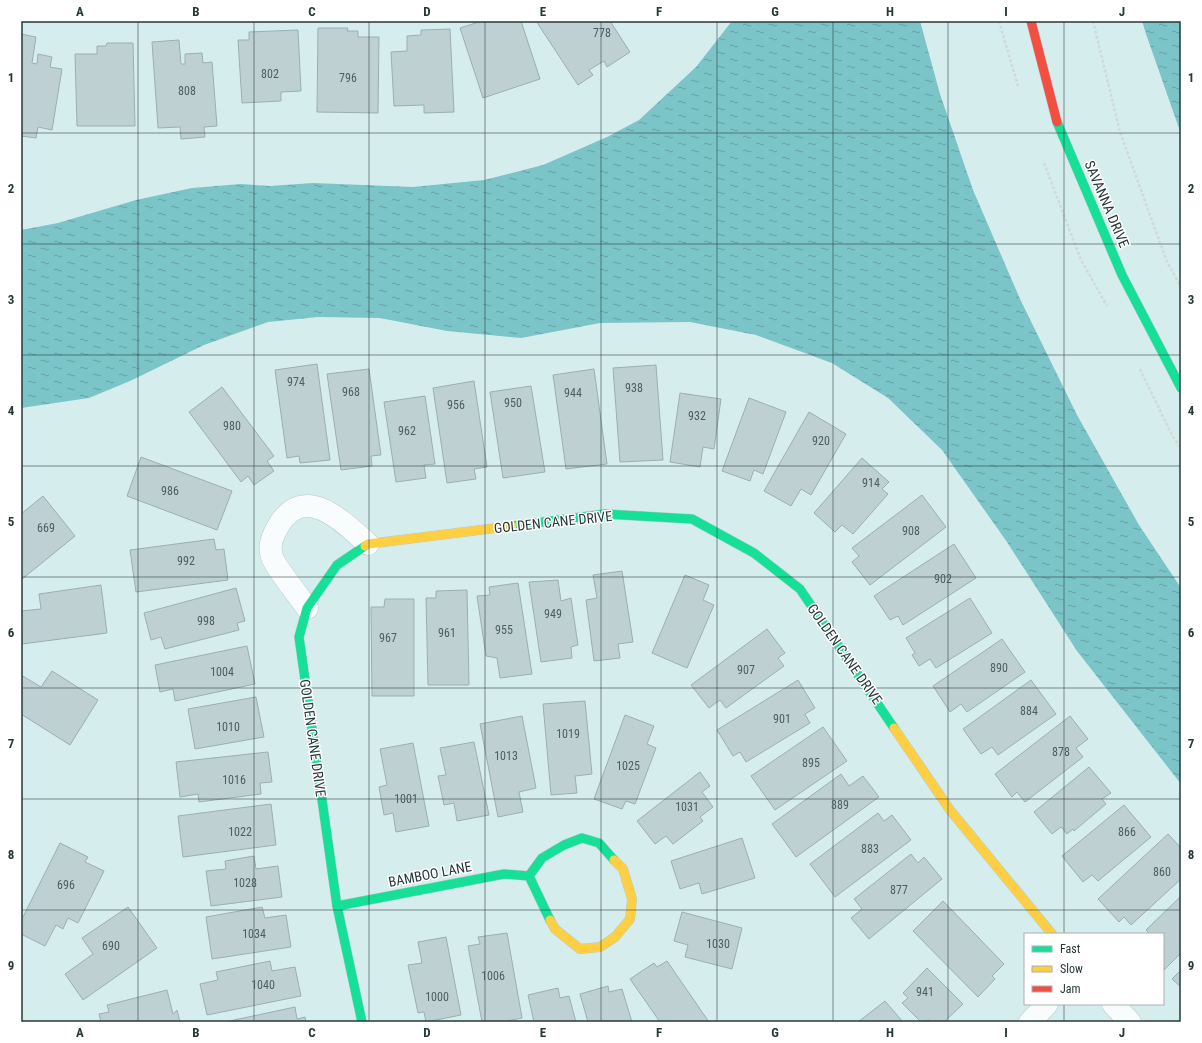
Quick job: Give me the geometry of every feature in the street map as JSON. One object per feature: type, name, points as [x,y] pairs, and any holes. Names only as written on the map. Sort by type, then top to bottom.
[{"type":"street","name":"SAVANNA DRIVE","points":[[1031,21],[1054,116],[1122,275],[1181,388]]},
{"type":"street","points":[[307,608],[273,559],[270,546],[274,532],[284,518],[302,506],[320,507],[342,520],[368,544]]},
{"type":"street","name":"GOLDEN CANE DRIVE","points":[[362,1022],[337,906],[299,637],[307,608],[337,566],[368,544],[605,514],[692,519],[754,552],[800,589],[950,810],[1051,933]]},
{"type":"street","points":[[582,838],[599,843],[623,869],[632,899],[630,919],[614,937],[600,947],[580,949],[554,929],[529,876],[542,858],[564,844],[582,838]]},
{"type":"street","name":"BAMBOO LANE","points":[[337,906],[504,874],[529,876]]},
{"type":"street","points":[[1030,1022],[1046,1005]]},
{"type":"street","points":[[1114,1005],[1130,1022]]},
{"type":"path","points":[[1093,21],[1120,132],[1167,262],[1181,287]]},
{"type":"water","points":[[732,21],[920,21],[940,94],[973,190],[1020,299],[1077,415],[1139,525],[1181,588],[1181,784],[1077,651],[1007,542],[942,450],[888,398],[832,363],[756,335],[690,322],[600,323],[521,338],[447,331],[380,318],[318,317],[268,322],[204,345],[130,381],[89,398],[21,408],[21,230],[58,223],[136,200],[192,188],[241,184],[270,186],[313,183],[413,187],[484,180],[543,165],[607,137],[639,120],[696,67]]},
{"type":"water","points":[[1142,21],[1181,21],[1181,134],[1146,34]]},
{"type":"building","points":[[482,21],[521,21],[540,79],[483,98],[460,28]]},
{"type":"building","points":[[536,21],[610,21],[630,52],[607,67],[604,61],[589,70],[593,75],[578,85]]},
{"type":"building","points":[[318,28],[348,28],[347,31],[358,31],[358,37],[379,37],[378,113],[317,112]]},
{"type":"building","points":[[450,29],[454,112],[424,113],[424,105],[394,106],[391,52],[407,51],[407,36],[421,35],[421,30]]},
{"type":"building","points":[[298,30],[301,91],[281,92],[281,101],[242,103],[238,40],[249,40],[249,32]]},
{"type":"building","points":[[21,34],[36,37],[32,63],[37,64],[38,54],[52,57],[50,67],[62,69],[52,130],[38,127],[36,138],[21,136]]},
{"type":"building","points":[[179,40],[181,64],[185,64],[185,54],[202,53],[203,63],[212,62],[217,126],[204,127],[205,137],[181,139],[180,127],[158,128],[152,42]]},
{"type":"building","points":[[107,43],[133,43],[135,126],[77,126],[75,54],[97,54],[97,46],[106,46]]},
{"type":"building","points":[[317,364],[330,460],[300,463],[299,456],[287,458],[275,370]]},
{"type":"building","points":[[656,365],[663,460],[620,462],[613,368]]},
{"type":"building","points":[[369,369],[381,455],[371,456],[372,466],[341,470],[327,374]]},
{"type":"building","points":[[594,369],[607,464],[566,469],[553,375]]},
{"type":"building","points":[[474,381],[487,467],[474,469],[476,479],[447,483],[433,388]]},
{"type":"building","points":[[531,386],[545,472],[503,478],[490,392]]},
{"type":"building","points":[[222,387],[274,456],[267,461],[274,471],[254,485],[248,476],[241,482],[189,412]]},
{"type":"building","points":[[680,393],[721,399],[714,449],[703,447],[700,467],[670,462]]},
{"type":"building","points":[[425,396],[435,464],[424,465],[426,478],[396,482],[384,402]]},
{"type":"building","points":[[749,398],[786,412],[763,474],[754,470],[750,481],[722,471]]},
{"type":"building","points":[[809,412],[846,434],[811,495],[801,489],[791,506],[764,491]]},
{"type":"building","points":[[141,457],[232,491],[217,530],[127,496]]},
{"type":"building","points":[[862,458],[889,482],[882,489],[888,494],[853,534],[842,525],[835,532],[814,513]]},
{"type":"building","points":[[922,495],[946,527],[870,585],[852,562],[859,556],[852,548]]},
{"type":"building","points":[[43,496],[75,536],[21,580],[21,514]]},
{"type":"building","points":[[214,539],[216,550],[224,549],[228,580],[136,592],[130,550]]},
{"type":"building","points":[[954,544],[976,578],[903,625],[898,616],[890,620],[874,596]]},
{"type":"building","points":[[622,571],[633,642],[618,644],[620,658],[594,661],[586,600],[597,598],[593,575]]},
{"type":"building","points":[[685,575],[709,585],[703,600],[714,605],[687,668],[652,653]]},
{"type":"building","points":[[558,580],[561,601],[571,598],[578,645],[571,647],[572,658],[541,662],[529,582]]},
{"type":"building","points":[[518,583],[532,674],[500,678],[497,658],[486,656],[477,596],[490,595],[489,587]]},
{"type":"building","points":[[101,585],[107,633],[22,644],[21,611],[41,609],[39,594]]},
{"type":"building","points":[[236,588],[245,621],[237,623],[239,630],[165,649],[161,637],[151,640],[144,613]]},
{"type":"building","points":[[467,590],[469,685],[428,685],[426,598],[436,598],[436,591]]},
{"type":"building","points":[[970,598],[992,633],[936,668],[930,659],[919,666],[912,655],[915,653],[906,638]]},
{"type":"building","points":[[385,599],[414,599],[414,696],[372,696],[371,607],[384,607]]},
{"type":"building","points":[[767,629],[785,653],[778,658],[784,666],[726,708],[720,700],[709,708],[691,685]]},
{"type":"building","points":[[1002,639],[1025,672],[967,712],[961,704],[950,712],[933,686]]},
{"type":"building","points":[[247,646],[255,684],[175,701],[173,689],[160,692],[155,665]]},
{"type":"building","points":[[52,671],[98,700],[70,745],[21,714],[21,675],[41,687]]},
{"type":"building","points":[[798,680],[815,708],[805,714],[810,723],[746,762],[740,752],[733,756],[717,730]]},
{"type":"building","points":[[1031,680],[1056,714],[998,755],[992,747],[981,754],[963,729]]},
{"type":"building","points":[[256,697],[264,737],[195,749],[188,709]]},
{"type":"building","points":[[585,701],[592,774],[575,776],[577,793],[551,795],[543,704]]},
{"type":"building","points":[[625,715],[654,726],[647,744],[656,748],[635,804],[626,801],[622,809],[594,799]]},
{"type":"building","points":[[522,716],[536,788],[519,792],[523,812],[498,817],[480,724]]},
{"type":"building","points":[[1070,716],[1088,739],[1076,748],[1083,757],[1025,802],[1017,792],[1012,797],[995,774]]},
{"type":"building","points":[[823,727],[847,761],[775,810],[751,776]]},
{"type":"building","points":[[474,742],[489,815],[457,821],[454,803],[444,805],[438,776],[446,775],[440,748]]},
{"type":"building","points":[[413,743],[429,826],[396,832],[393,813],[384,815],[379,787],[387,785],[380,749]]},
{"type":"building","points":[[268,752],[272,782],[260,783],[261,794],[199,802],[198,794],[180,797],[176,762]]},
{"type":"building","points":[[1089,767],[1111,793],[1102,799],[1106,804],[1074,831],[1073,829],[1067,834],[1061,827],[1052,834],[1034,812]]},
{"type":"building","points":[[700,772],[710,786],[702,792],[713,807],[700,817],[703,821],[673,844],[666,836],[655,844],[637,821]]},
{"type":"building","points":[[841,774],[849,786],[863,776],[879,797],[796,857],[772,824]]},
{"type":"building","points":[[271,804],[276,845],[183,857],[178,816]]},
{"type":"building","points":[[1124,805],[1151,837],[1098,881],[1092,875],[1083,882],[1062,856]]},
{"type":"building","points":[[878,813],[884,821],[892,815],[911,840],[835,897],[810,864]]},
{"type":"building","points":[[1168,834],[1181,848],[1181,879],[1131,925],[1124,917],[1119,922],[1098,899]]},
{"type":"building","points":[[742,838],[755,878],[702,894],[699,883],[680,889],[671,861]]},
{"type":"building","points":[[60,843],[88,857],[85,862],[104,871],[78,923],[68,918],[63,929],[56,925],[45,946],[21,934],[21,921]]},
{"type":"building","points":[[911,854],[918,863],[924,857],[942,879],[869,939],[851,918],[862,909],[854,899]]},
{"type":"building","points":[[254,856],[256,869],[278,866],[282,897],[211,906],[206,871],[226,869],[225,861]]},
{"type":"building","points":[[1181,896],[1181,953],[1164,970],[1164,933],[1149,933],[1146,930]]},
{"type":"building","points":[[943,901],[1004,964],[992,976],[995,979],[978,997],[913,931]]},
{"type":"building","points":[[128,907],[157,948],[83,1000],[65,974],[93,954],[82,938]]},
{"type":"building","points":[[262,907],[265,918],[286,915],[291,947],[212,959],[206,917]]},
{"type":"building","points":[[682,912],[742,928],[732,969],[685,957],[688,945],[674,941]]},
{"type":"building","points":[[507,933],[522,1018],[502,1022],[482,1022],[468,946],[480,944],[478,937]]},
{"type":"building","points":[[446,937],[461,1015],[426,1022],[424,1012],[418,1013],[408,965],[422,963],[418,942]]},
{"type":"building","points":[[270,961],[272,971],[295,967],[301,996],[207,1015],[200,984],[218,980],[216,972]]},
{"type":"building","points":[[667,961],[709,1022],[660,1022],[630,979],[654,963],[657,967]]},
{"type":"building","points":[[927,968],[963,1004],[944,1022],[931,1022],[929,1020],[921,1022],[902,1003],[908,998],[903,993]]},
{"type":"building","points":[[1181,970],[1181,987],[1172,979]]},
{"type":"building","points":[[608,986],[609,992],[622,989],[632,1022],[588,1022],[580,994]]},
{"type":"building","points":[[558,988],[560,998],[569,996],[576,1022],[534,1022],[528,995]]},
{"type":"building","points":[[167,990],[173,1014],[177,1010],[180,1022],[101,1022],[99,1014],[109,1012],[107,1005]]},
{"type":"building","points":[[885,1001],[903,1022],[858,1022]]},
{"type":"building","points":[[295,1007],[297,1019],[305,1017],[306,1022],[225,1022]]},
{"type":"traffic: fast","points":[[1057,122],[1122,275],[1181,388]]},
{"type":"traffic: fast","points":[[512,526],[605,514],[692,519],[754,553],[800,589],[894,728]]},
{"type":"traffic: fast","points":[[362,1022],[337,906],[299,637],[307,608],[337,565],[365,546]]},
{"type":"traffic: fast","points":[[529,876],[542,858],[564,845],[582,838],[599,843],[614,860]]},
{"type":"traffic: fast","points":[[337,906],[504,874],[529,876],[550,920]]},
{"type":"traffic: slow","points":[[365,546],[368,544],[512,526]]},
{"type":"traffic: slow","points":[[894,728],[950,810],[1051,933]]},
{"type":"traffic: slow","points":[[550,920],[555,929],[580,949],[600,947],[615,937],[630,919],[632,899],[623,869],[614,860]]},
{"type":"traffic: jam","points":[[1031,21],[1057,122]]}]
